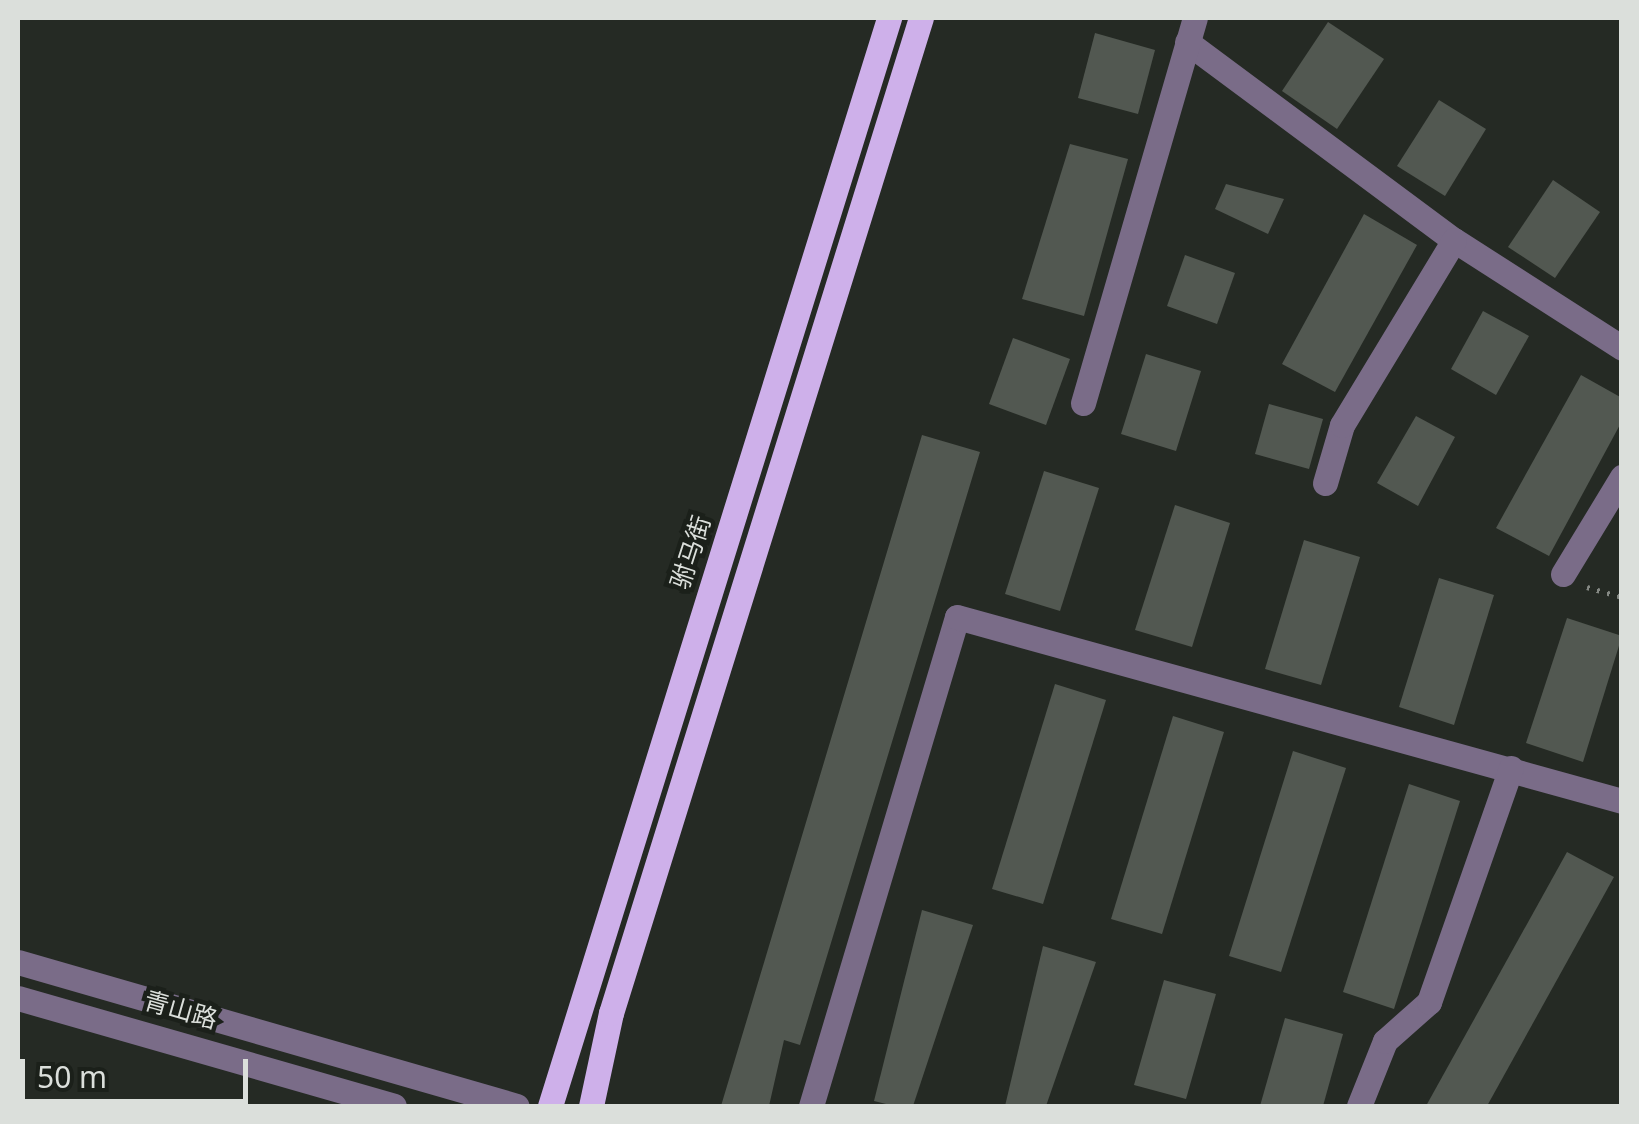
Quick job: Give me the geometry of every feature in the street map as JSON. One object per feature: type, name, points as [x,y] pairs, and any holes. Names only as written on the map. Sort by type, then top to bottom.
[{"type":"main road","name":"驸马街","points":[[550,1106],[889,18]]},
{"type":"main road","points":[[590,1106],[610,1013],[921,18]]},
{"type":"street","points":[[1083,403],[1191,30],[1454,240],[1622,348]]},
{"type":"street","points":[[1326,483],[1342,425],[1454,240]]},
{"type":"street","points":[[1563,574],[1622,478]]},
{"type":"street","points":[[810,1106],[958,617],[1622,800]]},
{"type":"street","points":[[1358,1106],[1385,1041],[1429,1002],[1511,768]]},
{"type":"street","name":"青山路","points":[[18,962],[517,1106]]},
{"type":"street","name":"青山路","points":[[18,998],[394,1106]]},
{"type":"path","points":[[1563,574],[1622,597]]},
{"type":"building","points":[[1328,22],[1384,59],[1337,129],[1282,91]]},
{"type":"building","points":[[1095,33],[1155,50],[1138,114],[1078,98]]},
{"type":"building","points":[[1439,100],[1486,129],[1445,196],[1397,166]]},
{"type":"building","points":[[1070,144],[1128,159],[1084,316],[1022,299]]},
{"type":"building","points":[[1553,180],[1600,212],[1555,278],[1508,247]]},
{"type":"building","points":[[1226,184],[1284,199],[1268,234],[1215,209]]},
{"type":"building","points":[[1364,214],[1417,245],[1335,392],[1282,364]]},
{"type":"building","points":[[1185,255],[1235,273],[1217,324],[1167,306]]},
{"type":"building","points":[[1483,311],[1529,336],[1496,395],[1451,369]]},
{"type":"building","points":[[1013,338],[1070,359],[1046,425],[989,404]]},
{"type":"building","points":[[1146,354],[1201,371],[1176,451],[1121,434]]},
{"type":"building","points":[[1581,375],[1622,398],[1622,421],[1549,556],[1496,528]]},
{"type":"building","points":[[1269,404],[1323,419],[1309,469],[1255,454]]},
{"type":"building","points":[[1416,416],[1455,437],[1418,506],[1377,483]]},
{"type":"building","points":[[922,435],[980,452],[800,1045],[784,1040],[769,1106],[721,1106]]},
{"type":"building","points":[[1044,471],[1099,488],[1060,611],[1005,594]]},
{"type":"building","points":[[1175,505],[1230,523],[1192,647],[1135,630]]},
{"type":"building","points":[[1304,540],[1360,557],[1321,685],[1265,669]]},
{"type":"building","points":[[1439,578],[1494,595],[1454,725],[1399,707]]},
{"type":"building","points":[[1567,618],[1622,636],[1583,762],[1526,743]]},
{"type":"building","points":[[1055,684],[1106,700],[1043,904],[992,889]]},
{"type":"building","points":[[1173,716],[1224,732],[1162,934],[1111,919]]},
{"type":"building","points":[[1293,751],[1346,768],[1281,972],[1229,956]]},
{"type":"building","points":[[1409,784],[1460,801],[1394,1009],[1343,992]]},
{"type":"building","points":[[1567,852],[1614,877],[1487,1106],[1426,1106]]},
{"type":"building","points":[[922,910],[973,925],[913,1106],[894,1106],[874,1101]]},
{"type":"building","points":[[1043,946],[1096,962],[1046,1106],[1005,1106]]},
{"type":"building","points":[[1164,980],[1216,994],[1186,1099],[1134,1085]]},
{"type":"building","points":[[1285,1018],[1343,1034],[1323,1106],[1260,1106]]}]
